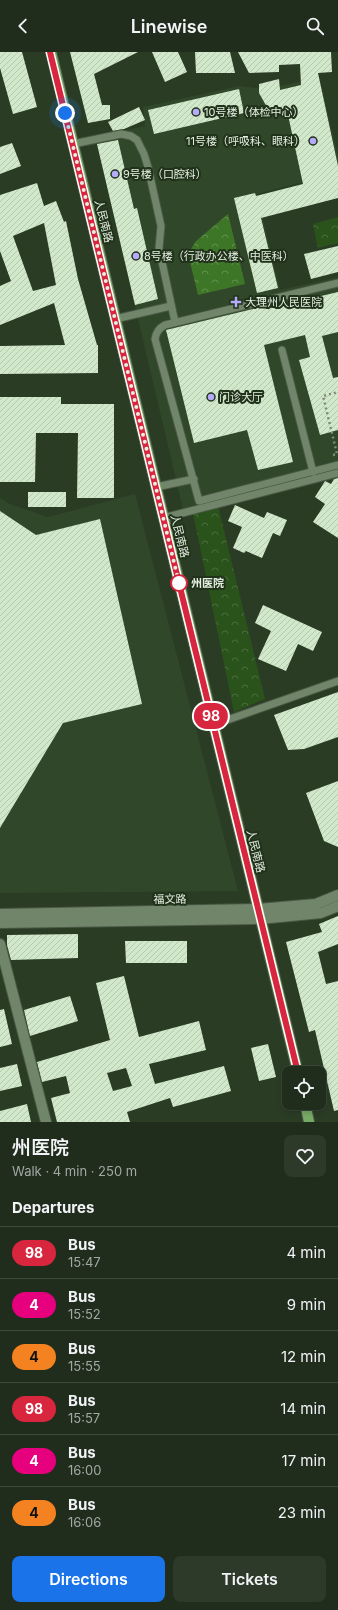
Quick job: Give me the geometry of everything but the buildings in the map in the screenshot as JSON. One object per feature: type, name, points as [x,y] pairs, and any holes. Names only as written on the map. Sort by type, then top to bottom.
[{"type":"main road","name":"人民南路","points":[[50,52],[296,1066]]},
{"type":"main road","points":[[306,1110],[309,1122]]},
{"type":"street","name":"福文路","points":[[0,914],[258,909],[316,904],[338,895]]},
{"type":"street","name":"福文路","points":[[0,923],[260,919],[321,913],[338,906]]},
{"type":"street","points":[[0,944],[46,1122]]},
{"type":"lane","points":[[73,144],[121,134],[131,136],[137,140],[144,154],[161,226],[159,248],[175,322]]},
{"type":"lane","points":[[338,283],[164,325],[159,328],[155,339],[199,501],[338,465]]},
{"type":"lane","points":[[115,319],[171,306]]},
{"type":"lane","points":[[282,350],[313,472]]},
{"type":"lane","points":[[163,518],[338,474]]},
{"type":"lane","points":[[156,487],[194,479]]},
{"type":"lane","points":[[213,725],[338,681]]},
{"type":"path","points":[[332,432],[323,396],[338,392]]},
{"type":"shaded area","name":"大理州人民医院","points":[[319,78],[338,156],[338,173],[257,194],[280,290],[338,277],[338,470],[183,509],[95,137],[145,126],[143,107],[239,86],[264,89]]},
{"type":"shaded area","points":[[135,494],[238,891],[0,893],[0,498],[10,504],[48,517]]},
{"type":"green space","points":[[228,214],[245,284],[198,295],[188,254],[196,241]]},
{"type":"green space","points":[[338,217],[338,243],[318,248],[313,224]]},
{"type":"green space","points":[[218,506],[265,699],[234,712],[193,513]]},
{"type":"bus line","name":"98","points":[[50,52],[296,1066]]},
{"type":"place","name":"10号楼（体检中心）","points":[[196,112]]},
{"type":"place","name":"11号楼（呼吸科、眼科）","points":[[313,141]]},
{"type":"place","name":"9号楼（口腔科）","points":[[115,174]]},
{"type":"place","name":"8号楼（行政办公楼、中医科）","points":[[136,256]]},
{"type":"place","name":"大理州人民医院","points":[[236,302]]},
{"type":"place","name":"门诊大厅","points":[[211,397]]},
{"type":"place","name":"州医院","points":[[179,583]]},
{"type":"route","points":[[65,113],[179,583]]}]
